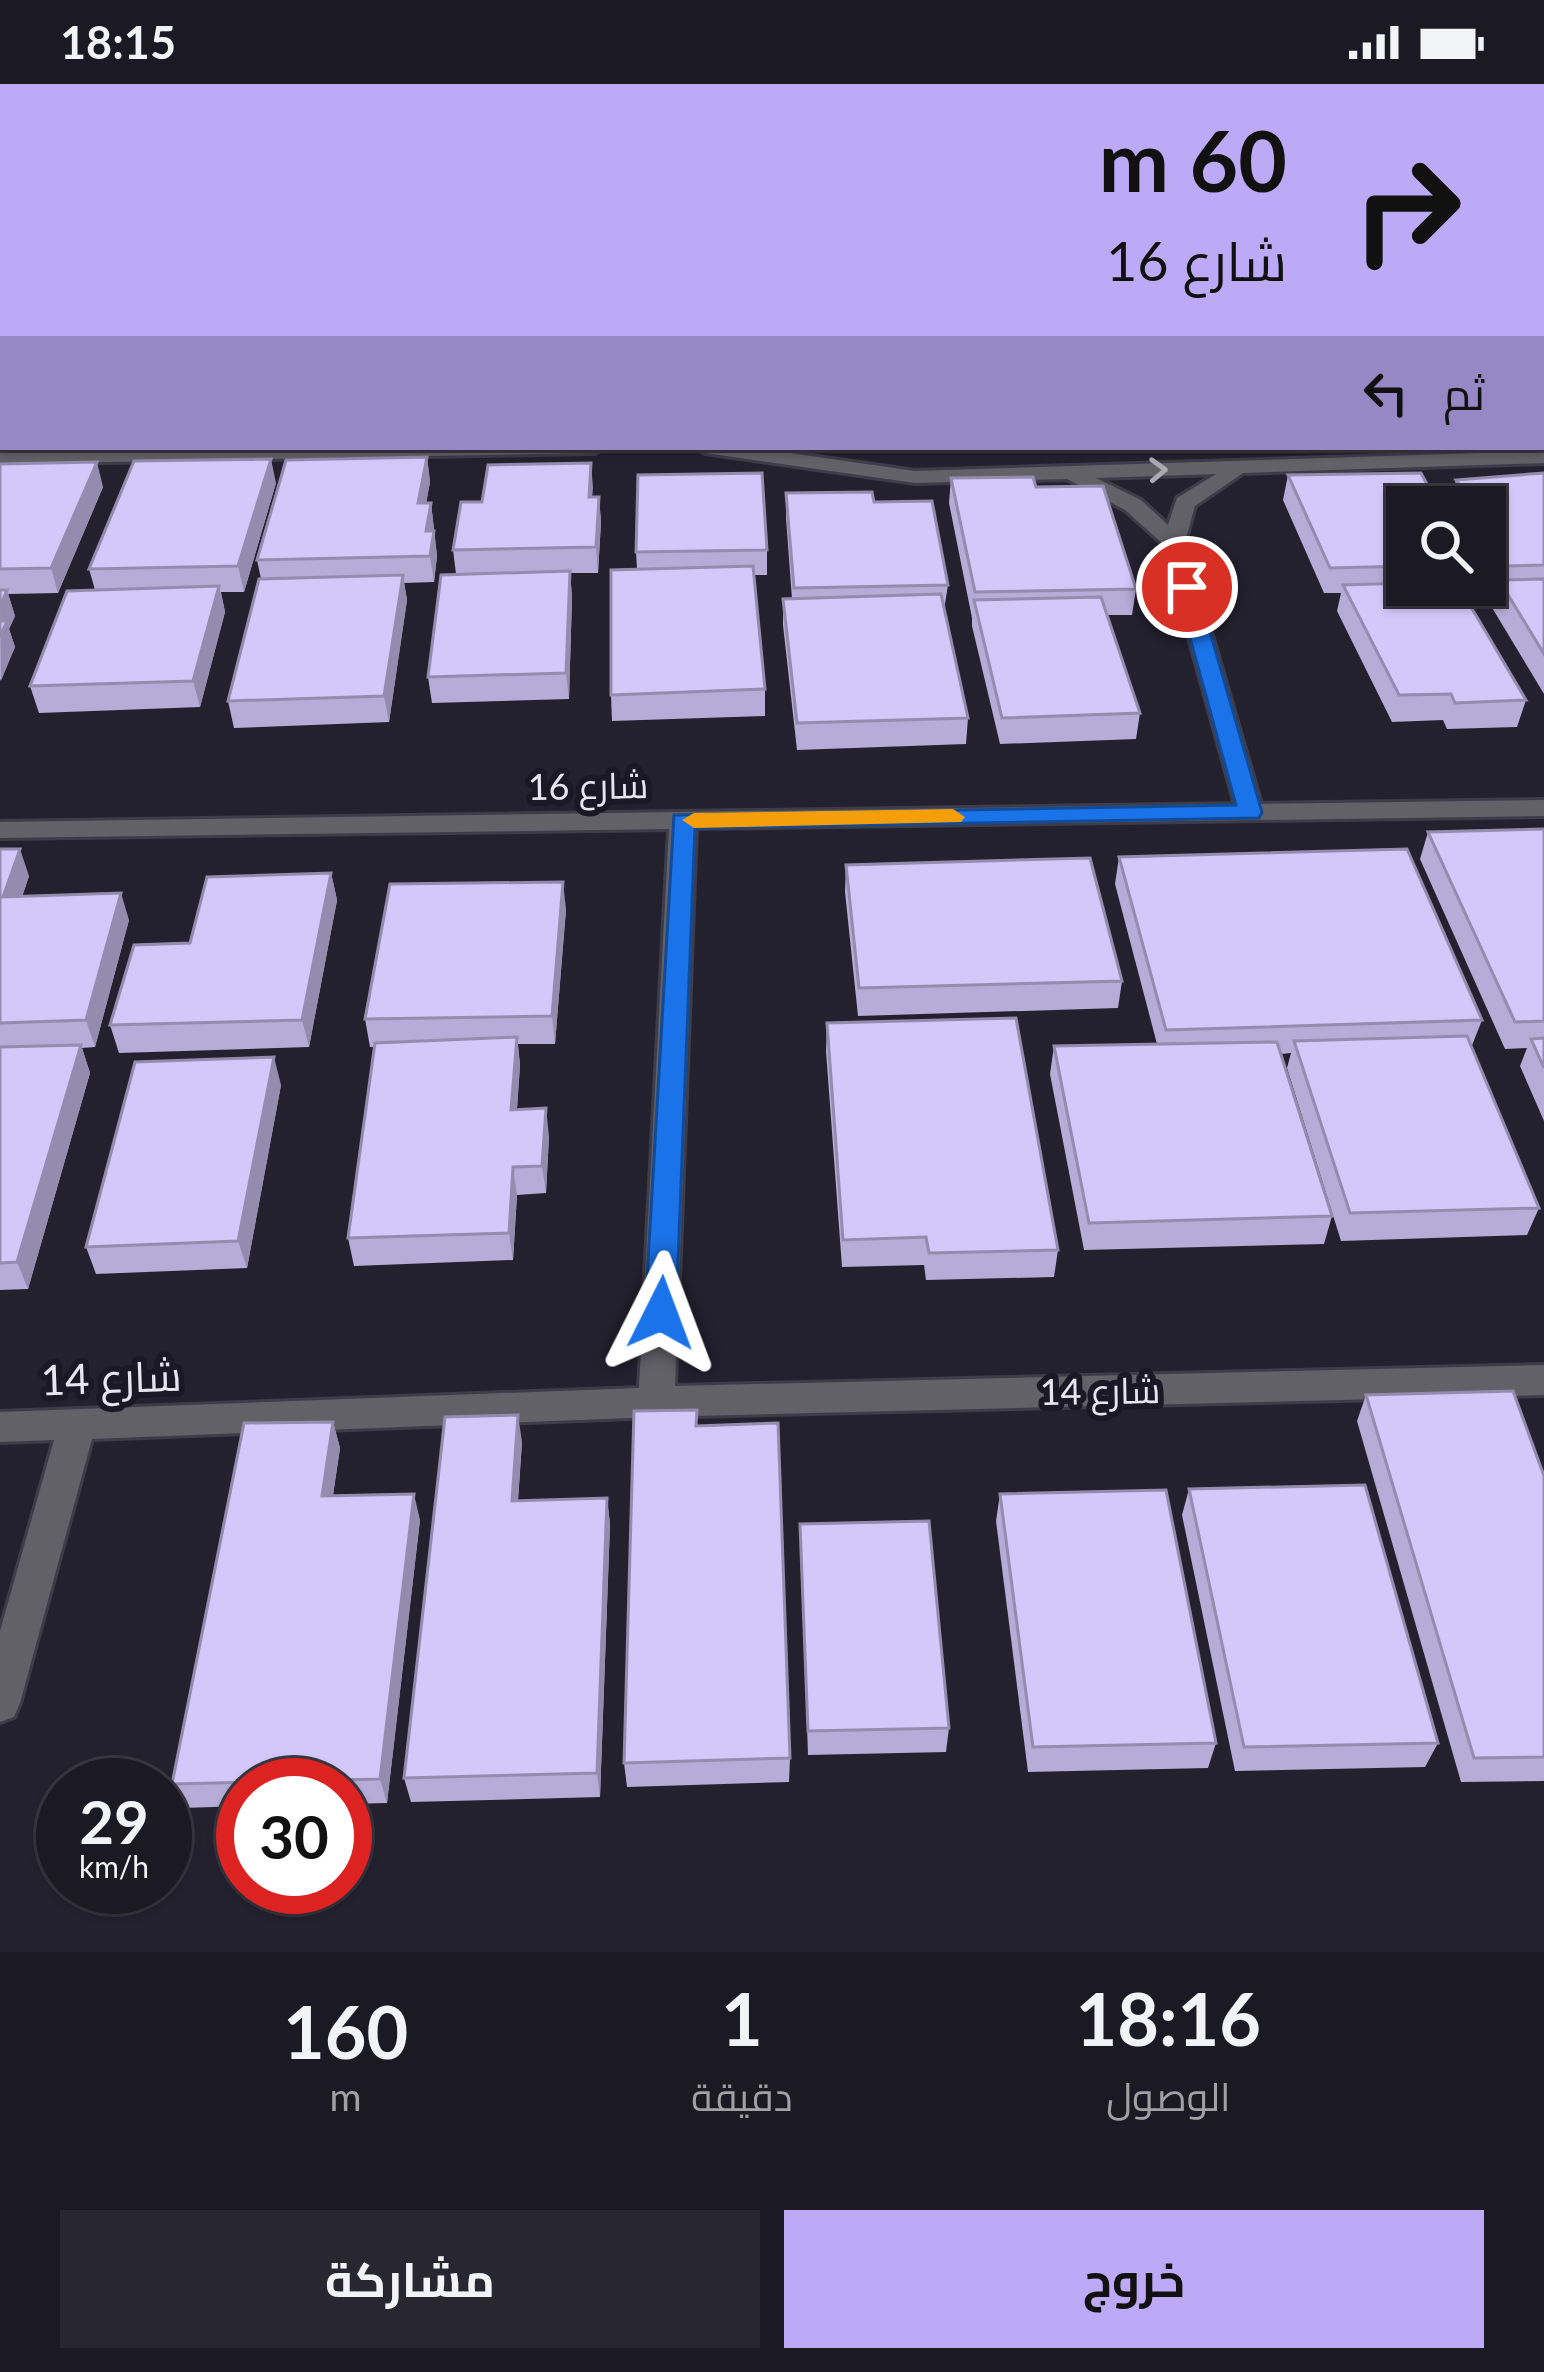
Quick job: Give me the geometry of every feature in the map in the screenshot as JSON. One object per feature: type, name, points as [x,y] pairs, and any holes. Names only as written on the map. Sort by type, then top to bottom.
[{"type":"street","points":[[0,458],[433,450]]},
{"type":"street","points":[[726,450],[916,477],[1544,457]]},
{"type":"street","points":[[853,450],[863,462],[916,477]]},
{"type":"street","points":[[1396,463],[1422,450]]},
{"type":"street","points":[[1243,468],[1208,483],[1185,502],[1174,542],[1250,812]]},
{"type":"street","points":[[1070,473],[1133,505],[1174,542]]},
{"type":"street","name":"شارع 16","points":[[0,830],[1544,808]]},
{"type":"street","points":[[656,1402],[683,820]]},
{"type":"street","name":"شارع 14","points":[[0,1426],[656,1402],[1544,1380]]},
{"type":"street","points":[[0,1703],[77,1425]]},
{"type":"building","points":[[427,457],[418,503],[431,503],[426,531],[434,531],[430,556],[257,560],[286,460]]},
{"type":"building","points":[[271,459],[238,566],[89,569],[134,461]]},
{"type":"building","points":[[97,462],[51,568],[0,569],[0,464]]},
{"type":"building","points":[[591,463],[589,497],[599,497],[596,547],[453,550],[461,502],[482,502],[488,465]]},
{"type":"building","points":[[762,473],[767,550],[636,552],[638,475]]},
{"type":"building","points":[[1421,473],[1428,486],[1386,486],[1386,567],[1330,568],[1288,475]]},
{"type":"building","points":[[1544,473],[1544,565],[1506,566],[1506,486],[1460,486],[1456,480]]},
{"type":"building","points":[[1033,477],[1036,487],[1103,486],[1136,589],[975,592],[951,478]]},
{"type":"building","points":[[872,492],[874,502],[932,501],[948,585],[794,588],[786,493]]},
{"type":"building","points":[[753,566],[765,689],[611,695],[611,570]]},
{"type":"building","points":[[570,571],[566,673],[428,677],[441,575]]},
{"type":"building","points":[[403,575],[384,696],[228,701],[259,579]]},
{"type":"building","points":[[1544,579],[1544,654],[1506,592],[1506,580]]},
{"type":"building","points":[[1386,584],[1386,606],[1470,606],[1526,700],[1455,703],[1451,694],[1399,695],[1343,585]]},
{"type":"building","points":[[219,586],[193,681],[30,686],[67,591]]},
{"type":"building","points":[[941,594],[968,718],[797,723],[783,599]]},
{"type":"building","points":[[1101,597],[1140,713],[1002,718],[974,600]]},
{"type":"building","points":[[1544,829],[1544,1021],[1515,1022],[1428,832]]},
{"type":"building","points":[[0,849],[20,849],[3,897],[121,893],[86,1020],[0,1023]]},
{"type":"building","points":[[1407,849],[1482,1020],[1166,1030],[1119,857]]},
{"type":"building","points":[[1090,858],[1122,981],[859,988],[846,865]]},
{"type":"building","points":[[331,873],[302,1020],[110,1025],[134,945],[190,943],[207,877]]},
{"type":"building","points":[[563,882],[552,1016],[365,1019],[390,884]]},
{"type":"building","points":[[1016,1018],[1058,1250],[929,1253],[926,1237],[843,1240],[827,1023]]},
{"type":"building","points":[[1467,1036],[1539,1208],[1350,1213],[1294,1041]]},
{"type":"building","points":[[517,1037],[511,1110],[546,1108],[542,1166],[513,1167],[509,1233],[348,1238],[375,1043]]},
{"type":"building","points":[[1544,1038],[1544,1068],[1531,1039]]},
{"type":"building","points":[[1277,1042],[1332,1216],[1089,1223],[1054,1046]]},
{"type":"building","points":[[81,1045],[17,1262],[0,1263],[0,1047]]},
{"type":"building","points":[[274,1057],[238,1241],[86,1247],[135,1062]]},
{"type":"building","points":[[1513,1391],[1544,1476],[1544,1757],[1474,1758],[1366,1395]]},
{"type":"building","points":[[697,1410],[696,1426],[778,1423],[790,1758],[624,1763],[634,1411]]},
{"type":"building","points":[[518,1415],[512,1501],[607,1498],[597,1773],[404,1778],[445,1417]]},
{"type":"building","points":[[333,1422],[322,1496],[414,1494],[380,1779],[372,1779],[372,1758],[216,1758],[216,1783],[192,1784],[192,1758],[177,1758],[244,1423]]},
{"type":"building","points":[[1365,1485],[1438,1743],[1244,1747],[1189,1489]]},
{"type":"building","points":[[1166,1490],[1216,1743],[1033,1747],[1000,1494]]},
{"type":"building","points":[[929,1521],[949,1728],[808,1731],[800,1524]]},
{"type":"slow traffic","points":[[694,820],[953,817]]},
{"type":"route","points":[[661,1313],[683,820],[1250,812],[1187,587]]}]
